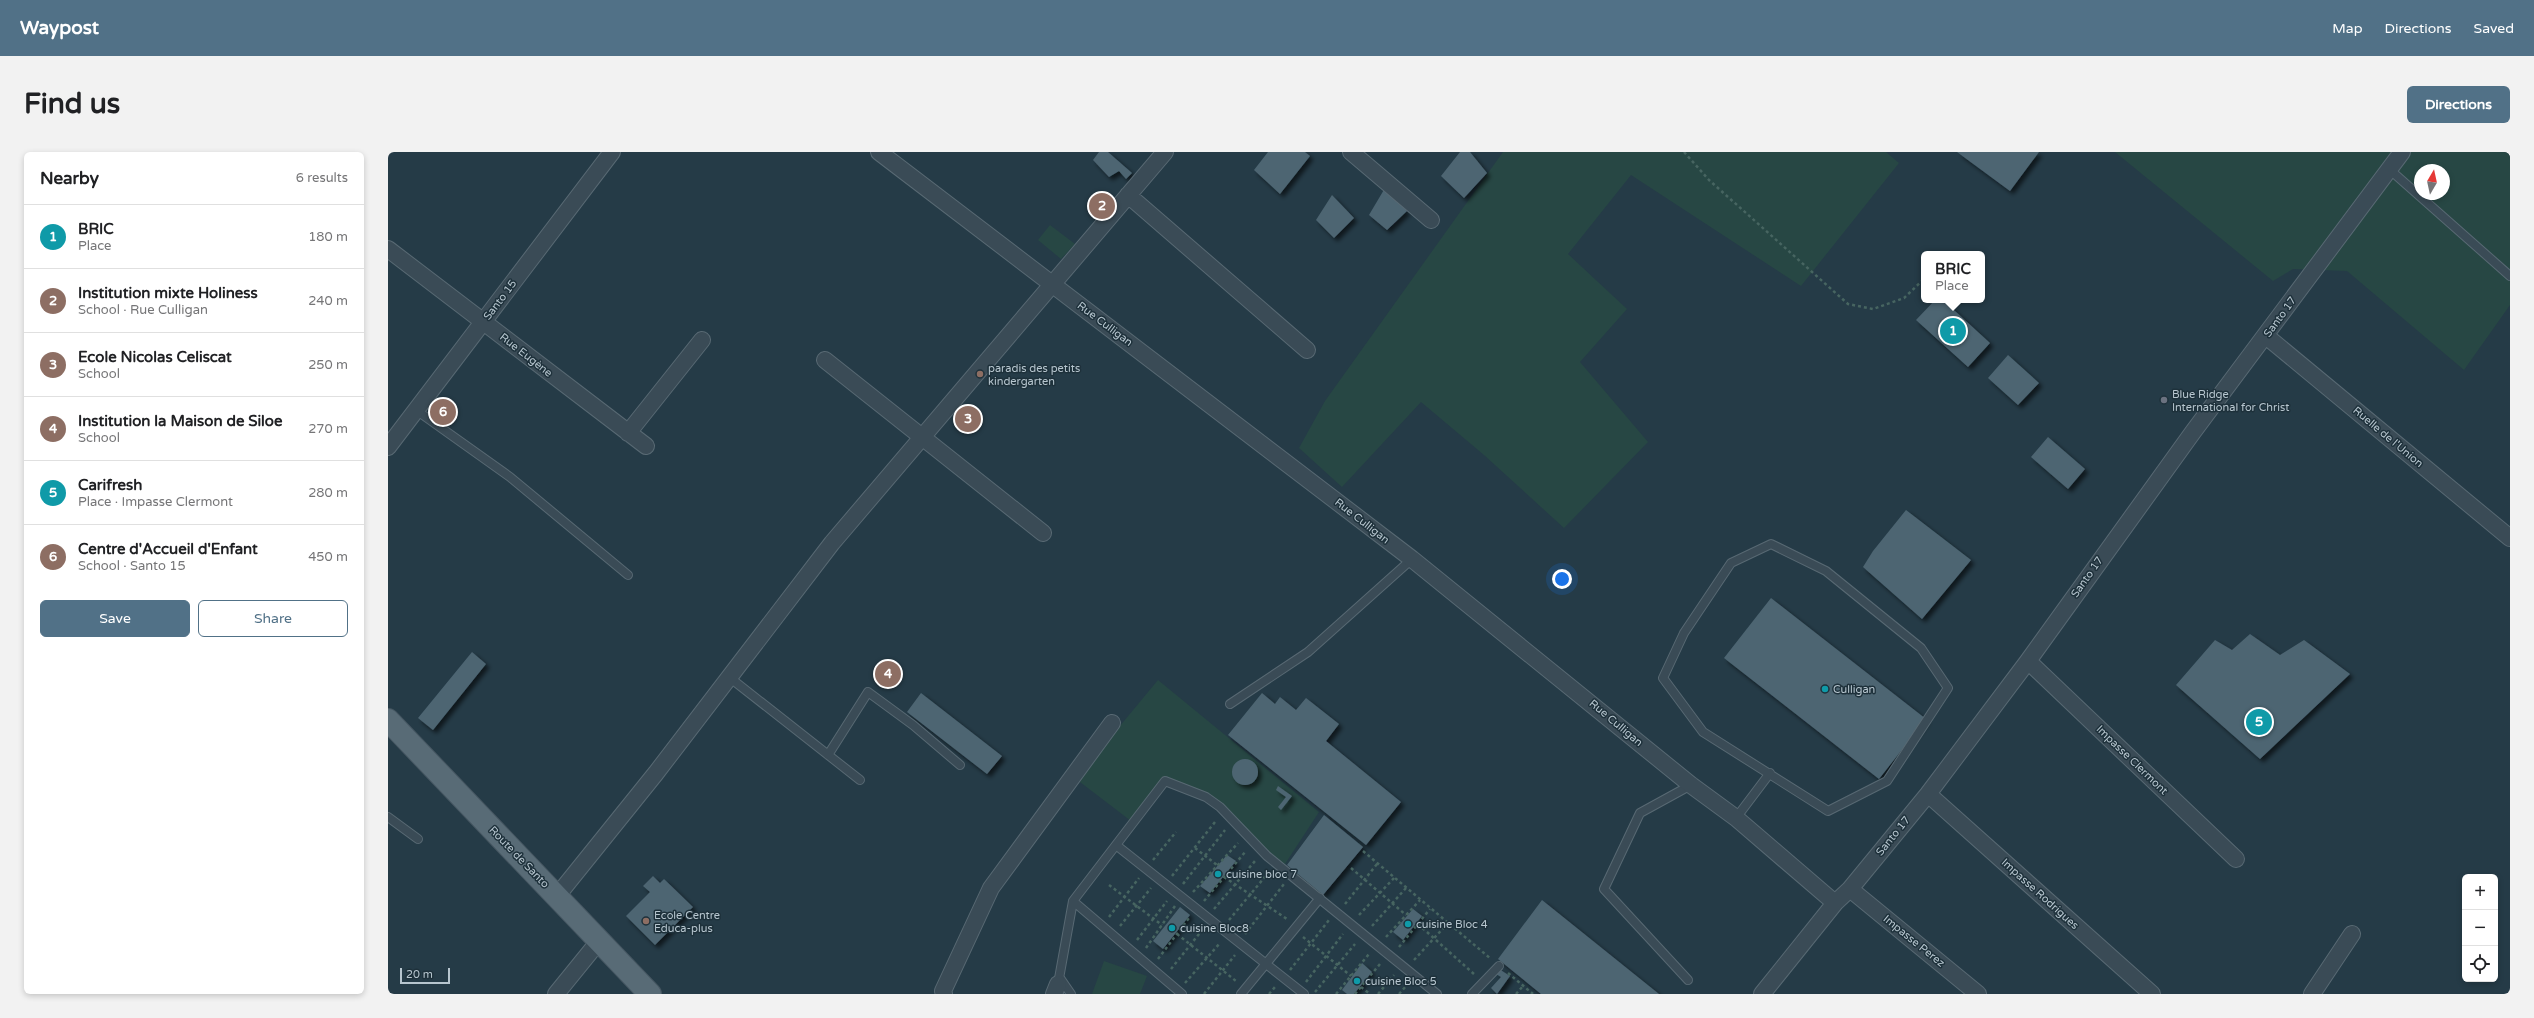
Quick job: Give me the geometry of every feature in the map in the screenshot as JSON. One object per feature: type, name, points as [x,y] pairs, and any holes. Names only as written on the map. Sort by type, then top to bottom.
[{"type":"main road","name":"Route de Santo","points":[[388,720],[650,994]]},
{"type":"street","name":"Santo 15","points":[[388,448],[612,152]]},
{"type":"street","name":"Rue Culligan","points":[[879,152],[1412,559],[1691,785],[1736,818],[1835,903]]},
{"type":"street","points":[[557,896],[729,678],[832,543],[1165,152]]},
{"type":"street","points":[[1351,152],[1431,220]]},
{"type":"street","name":"Santo 17","points":[[1762,994],[1835,903],[1850,889],[1928,794],[2028,661],[2192,432],[2266,336],[2402,152]]},
{"type":"street","points":[[1128,196],[1307,350]]},
{"type":"street","name":"Rue Eugène","points":[[388,249],[646,446]]},
{"type":"street","name":"Ruelle de l'Union","points":[[2266,336],[2510,538]]},
{"type":"street","points":[[628,433],[702,340]]},
{"type":"street","points":[[825,360],[923,436],[1043,533]]},
{"type":"street","name":"Impasse Clermont","points":[[2028,661],[2236,858]]},
{"type":"street","points":[[944,994],[943,991],[991,888],[1112,723]]},
{"type":"street","name":"Impasse Rodrigues","points":[[1928,794],[2152,994]]},
{"type":"street","name":"Impasse Perez","points":[[1850,889],[1978,994]]},
{"type":"street","points":[[2312,994],[2352,934]]},
{"type":"street","points":[[556,994],[599,941]]},
{"type":"lane","points":[[2389,169],[2510,276]]},
{"type":"lane","points":[[416,410],[510,477],[628,575]]},
{"type":"lane","points":[[1771,544],[1832,576],[1921,648],[1948,688],[1887,781],[1828,811],[1770,773],[1704,732],[1662,678],[1684,633],[1731,563],[1771,544]]},
{"type":"lane","points":[[1230,704],[1308,652],[1412,559]]},
{"type":"lane","points":[[729,678],[860,780]]},
{"type":"lane","points":[[828,755],[868,692],[913,724],[960,766]]},
{"type":"lane","points":[[1736,818],[1770,773]]},
{"type":"lane","points":[[1072,994],[1057,985],[1073,901],[1165,781],[1206,797],[1220,807],[1267,856],[1437,994]]},
{"type":"lane","points":[[1688,980],[1604,889],[1640,813],[1691,785]]},
{"type":"lane","points":[[388,817],[418,839]]},
{"type":"lane","points":[[1116,845],[1302,992]]},
{"type":"lane","points":[[1243,991],[1298,930],[1320,898]]},
{"type":"lane","points":[[1073,901],[1180,992]]},
{"type":"lane","points":[[1472,994],[1499,966]]},
{"type":"path","points":[[1684,152],[1709,180],[1848,304],[1874,309],[1904,298],[1921,282]]},
{"type":"path","points":[[1166,884],[1215,822]]},
{"type":"path","points":[[1139,957],[1162,925],[1205,856],[1225,830]]},
{"type":"path","points":[[1103,926],[1176,832]]},
{"type":"path","points":[[1130,949],[1153,919],[1217,865],[1240,841]]},
{"type":"path","points":[[1195,848],[1217,865]]},
{"type":"path","points":[[1151,968],[1197,909],[1249,848]]},
{"type":"path","points":[[1363,851],[1533,994]]},
{"type":"path","points":[[1164,978],[1191,945],[1209,918],[1260,856]]},
{"type":"path","points":[[1284,978],[1311,943],[1377,864]]},
{"type":"path","points":[[1180,992],[1207,958],[1250,894],[1274,866]]},
{"type":"path","points":[[1351,868],[1406,915]]},
{"type":"path","points":[[1224,877],[1268,906],[1351,976]]},
{"type":"path","points":[[1113,935],[1159,878]]},
{"type":"path","points":[[1302,992],[1326,956],[1351,924],[1394,878]]},
{"type":"path","points":[[1204,994],[1223,970],[1285,883]]},
{"type":"path","points":[[1109,885],[1162,925]]},
{"type":"path","points":[[1313,994],[1406,888]]},
{"type":"path","points":[[1336,994],[1377,946],[1420,900]]},
{"type":"path","points":[[1355,994],[1418,924],[1430,908]]},
{"type":"path","points":[[1378,994],[1448,923]]},
{"type":"path","points":[[1418,924],[1480,979]]},
{"type":"path","points":[[1177,934],[1223,970],[1243,991]]},
{"type":"path","points":[[1516,994],[1523,986]]},
{"type":"path","points":[[1361,987],[1370,994]]},
{"type":"green space","points":[[1503,152],[1886,152],[1899,163],[1801,286],[1631,175],[1568,254],[1627,309],[1580,362],[1648,442],[1564,528],[1484,455],[1421,402],[1342,487],[1299,448],[1325,401]]},
{"type":"green space","points":[[2115,152],[2510,152],[2510,305],[2464,370],[2347,271],[2293,269],[2273,281]]},
{"type":"green space","points":[[1050,225],[1075,244],[1061,259],[1038,240]]},
{"type":"green space","points":[[1158,680],[1319,812],[1285,864],[1271,856],[1252,834],[1208,795],[1164,777],[1131,821],[1076,779]]},
{"type":"green space","points":[[1104,961],[1147,976],[1140,994],[1092,994]]},
{"type":"building","points":[[1099,152],[1108,152],[1132,173],[1126,179],[1119,171],[1109,177],[1093,160]]},
{"type":"building","points":[[1268,152],[1305,152],[1310,156],[1280,194],[1254,170]]},
{"type":"building","points":[[1460,152],[1470,152],[1487,173],[1464,198],[1441,176]]},
{"type":"building","points":[[1957,152],[2039,152],[2010,191]]},
{"type":"building","points":[[1385,188],[1407,211],[1387,230],[1369,215]]},
{"type":"building","points":[[1332,195],[1354,218],[1334,238],[1316,220]]},
{"type":"building","points":[[1932,303],[1946,303],[1990,343],[1968,367],[1916,320]]},
{"type":"building","points":[[2008,355],[2039,383],[2018,405],[1988,378]]},
{"type":"building","points":[[2048,437],[2085,469],[2068,489],[2031,457]]},
{"type":"building","points":[[1906,510],[1971,560],[1922,619],[1863,567],[1873,551]]},
{"type":"building","name":"Culligan","points":[[1771,598],[1926,719],[1879,779],[1724,658]]},
{"type":"building","points":[[2250,634],[2280,655],[2304,640],[2350,674],[2260,759],[2176,685],[2215,640],[2232,650]]},
{"type":"building","points":[[472,652],[486,664],[433,730],[418,718]]},
{"type":"building","points":[[921,693],[1002,756],[987,774],[907,712]]},
{"type":"building","points":[[1262,693],[1275,704],[1280,697],[1296,710],[1306,698],[1339,724],[1326,741],[1401,802],[1366,845],[1228,735]]},
{"type":"building","points":[[1245,759],[1254,763],[1258,772],[1254,781],[1245,785],[1236,781],[1232,772],[1236,763]]},
{"type":"building","points":[[1278,786],[1292,796],[1281,810],[1278,807],[1286,797],[1276,790]]},
{"type":"building","points":[[1324,815],[1363,847],[1323,895],[1287,865]]},
{"type":"building","name":"cuisine bloc 7","points":[[1227,855],[1236,861],[1210,893],[1200,886]]},
{"type":"building","points":[[653,876],[660,883],[664,879],[693,907],[655,945],[626,916],[650,892],[643,886]]},
{"type":"building","points":[[1542,900],[1659,994],[1541,994],[1498,959]]},
{"type":"building","name":"cuisine Bloc8","points":[[1180,907],[1190,915],[1163,949],[1153,941]]},
{"type":"building","name":"cuisine Bloc 4","points":[[1413,909],[1422,916],[1403,940],[1393,932]]},
{"type":"building","name":"cuisine Bloc 5","points":[[1362,963],[1372,972],[1354,994],[1347,994],[1342,990]]},
{"type":"building","points":[[1499,969],[1510,976],[1497,994],[1491,988],[1501,977],[1496,974]]},
{"type":"place","name":"Institution mixte Holiness","points":[[1102,206]]},
{"type":"place","name":"BRIC","points":[[1953,331]]},
{"type":"place","name":"paradis des petits kindergarten","points":[[980,374]]},
{"type":"place","name":"Blue Ridge International for Christ","points":[[2164,400]]},
{"type":"place","name":"Centre d'Accueil d'Enfant","points":[[443,412]]},
{"type":"place","name":"Ecole Nicolas Celiscat","points":[[968,419]]},
{"type":"place","name":"Institution la Maison de Siloe","points":[[888,674]]},
{"type":"place","name":"Culligan","points":[[1825,689]]},
{"type":"place","name":"Carifresh","points":[[2259,722]]},
{"type":"place","name":"cuisine bloc 7","points":[[1218,874]]},
{"type":"place","name":"Ecole Centre Educa-plus","points":[[646,921]]},
{"type":"place","name":"cuisine Bloc 4","points":[[1408,924]]},
{"type":"place","name":"cuisine Bloc8","points":[[1172,928]]},
{"type":"place","name":"cuisine Bloc 5","points":[[1357,981]]}]
